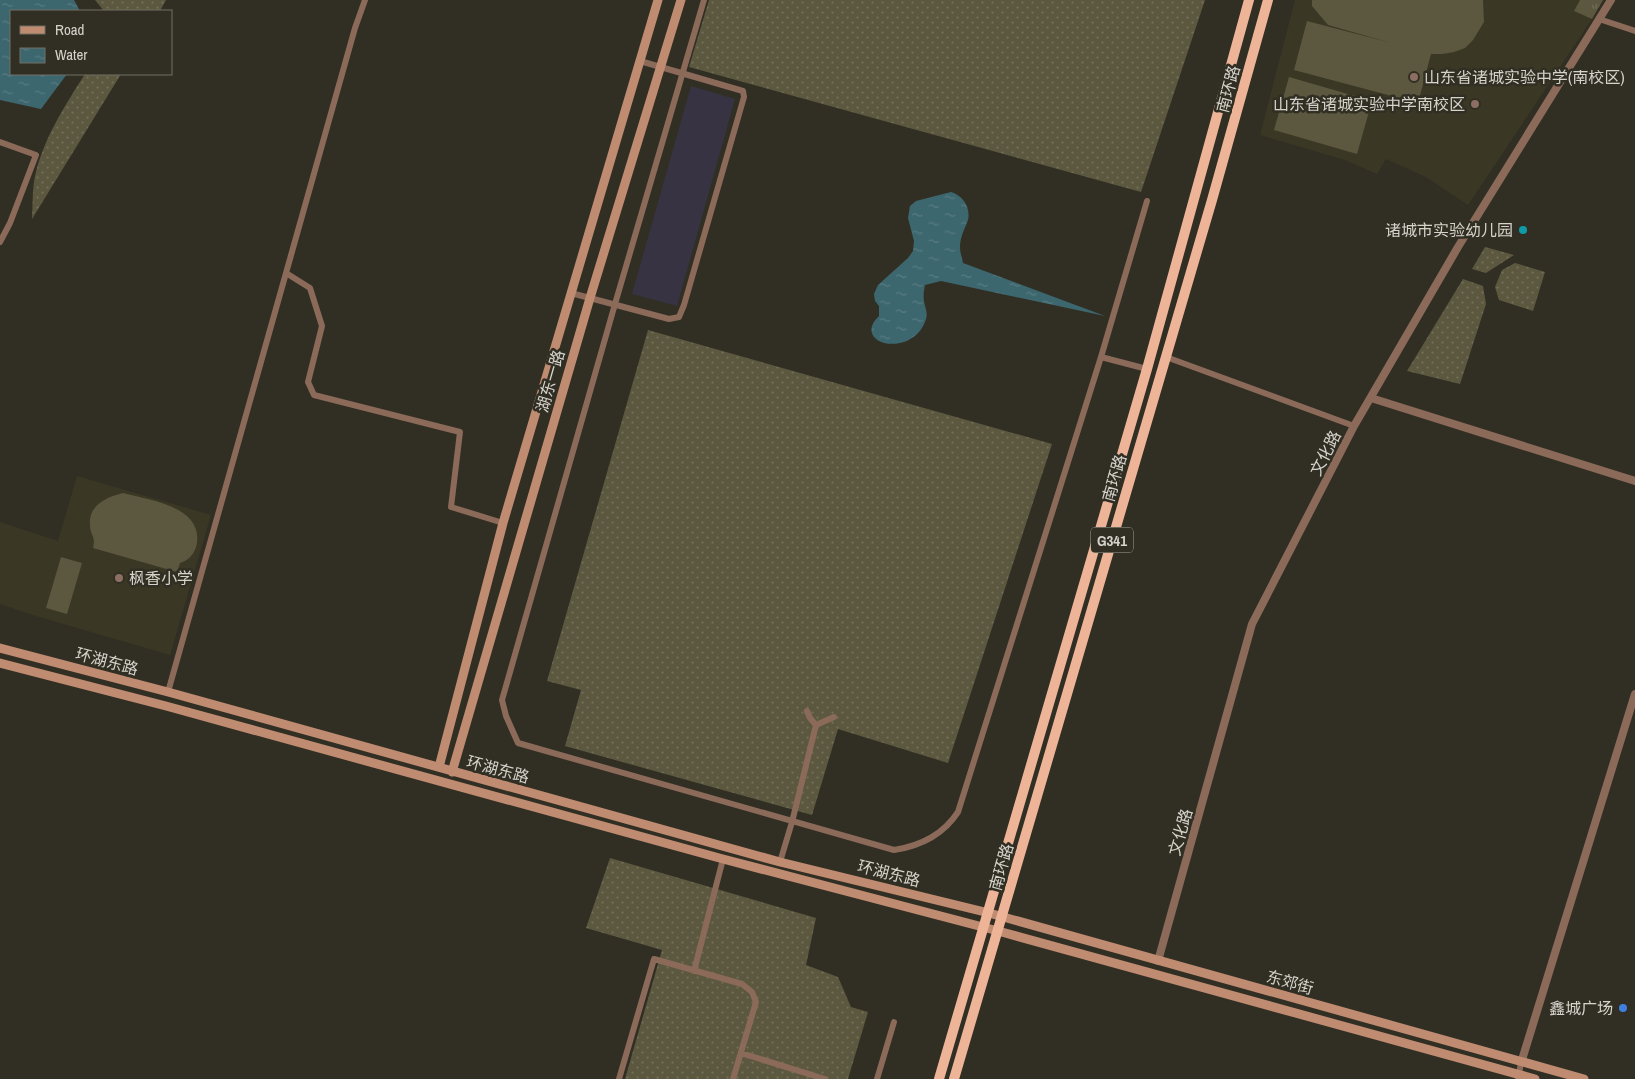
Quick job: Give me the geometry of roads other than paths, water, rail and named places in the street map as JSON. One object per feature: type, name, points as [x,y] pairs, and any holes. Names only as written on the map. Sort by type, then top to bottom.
[{"type":"highway","name":"南环路","points":[[939,1079],[1147,369],[1249,0]]},
{"type":"highway","name":"南环路","points":[[954,1079],[1212,200],[1268,0]]},
{"type":"main road","name":"湖东一路","points":[[439,767],[503,523],[658,0]]},
{"type":"main road","name":"湖东一路","points":[[452,772],[590,298],[681,0]]},
{"type":"main road","name":"环湖东路","points":[[0,648],[168,692],[780,862],[989,913]]},
{"type":"main road","name":"环湖东路","points":[[0,662],[723,859],[984,927]]},
{"type":"main road","name":"东郊街","points":[[989,913],[1584,1079]]},
{"type":"main road","name":"东郊街","points":[[984,927],[1518,1077],[1535,1079]]},
{"type":"street","points":[[168,692],[355,28],[366,0]]},
{"type":"street","points":[[704,0],[502,700],[506,716],[518,743],[894,850],[910,848],[938,834],[958,812],[1101,357],[1147,201]]},
{"type":"street","name":"文化路","points":[[1158,960],[1252,624],[1354,426],[1458,247],[1611,0]]},
{"type":"street","points":[[1599,19],[1635,31]]},
{"type":"street","points":[[571,293],[669,318],[678,318],[684,305],[744,97],[743,91],[640,61]]},
{"type":"street","points":[[0,142],[36,155],[10,223],[0,242]]},
{"type":"street","points":[[286,273],[310,288],[322,326],[308,382],[314,395],[460,432],[451,507],[503,523]]},
{"type":"street","points":[[1101,357],[1147,369]]},
{"type":"street","points":[[1166,357],[1354,426]]},
{"type":"street","points":[[1371,398],[1635,481]]},
{"type":"street","points":[[1518,1077],[1635,694]]},
{"type":"street","points":[[808,711],[810,718],[816,725]]},
{"type":"street","points":[[816,725],[834,717]]},
{"type":"street","points":[[780,862],[816,725]]},
{"type":"street","points":[[694,971],[723,859]]},
{"type":"street","points":[[619,1079],[654,959],[742,984],[752,992],[756,1002],[733,1079]]},
{"type":"street","points":[[877,1079],[894,1022]]},
{"type":"street","points":[[740,1053],[825,1079]]},
{"type":"water","points":[[0,0],[74,0],[79,10],[10,10],[10,75],[66,75],[41,109],[0,100]]},
{"type":"water","points":[[951,192],[965,202],[969,215],[960,243],[963,263],[1105,316],[941,281],[925,285],[924,303],[927,317],[919,332],[909,340],[898,343],[887,343],[878,340],[872,334],[872,326],[879,316],[879,306],[875,301],[874,294],[878,285],[908,258],[913,251],[914,241],[908,218],[910,206],[916,201]]},
{"type":"place","name":"山东省诸城实验中学(南校区)","points":[[1414,77]]},
{"type":"place","name":"山东省诸城实验中学南校区","points":[[1475,104]]},
{"type":"place","name":"诸城市实验幼儿园","points":[[1523,230]]},
{"type":"place","name":"枫香小学","points":[[119,578]]},
{"type":"place","name":"鑫城广场","points":[[1623,1008]]}]
